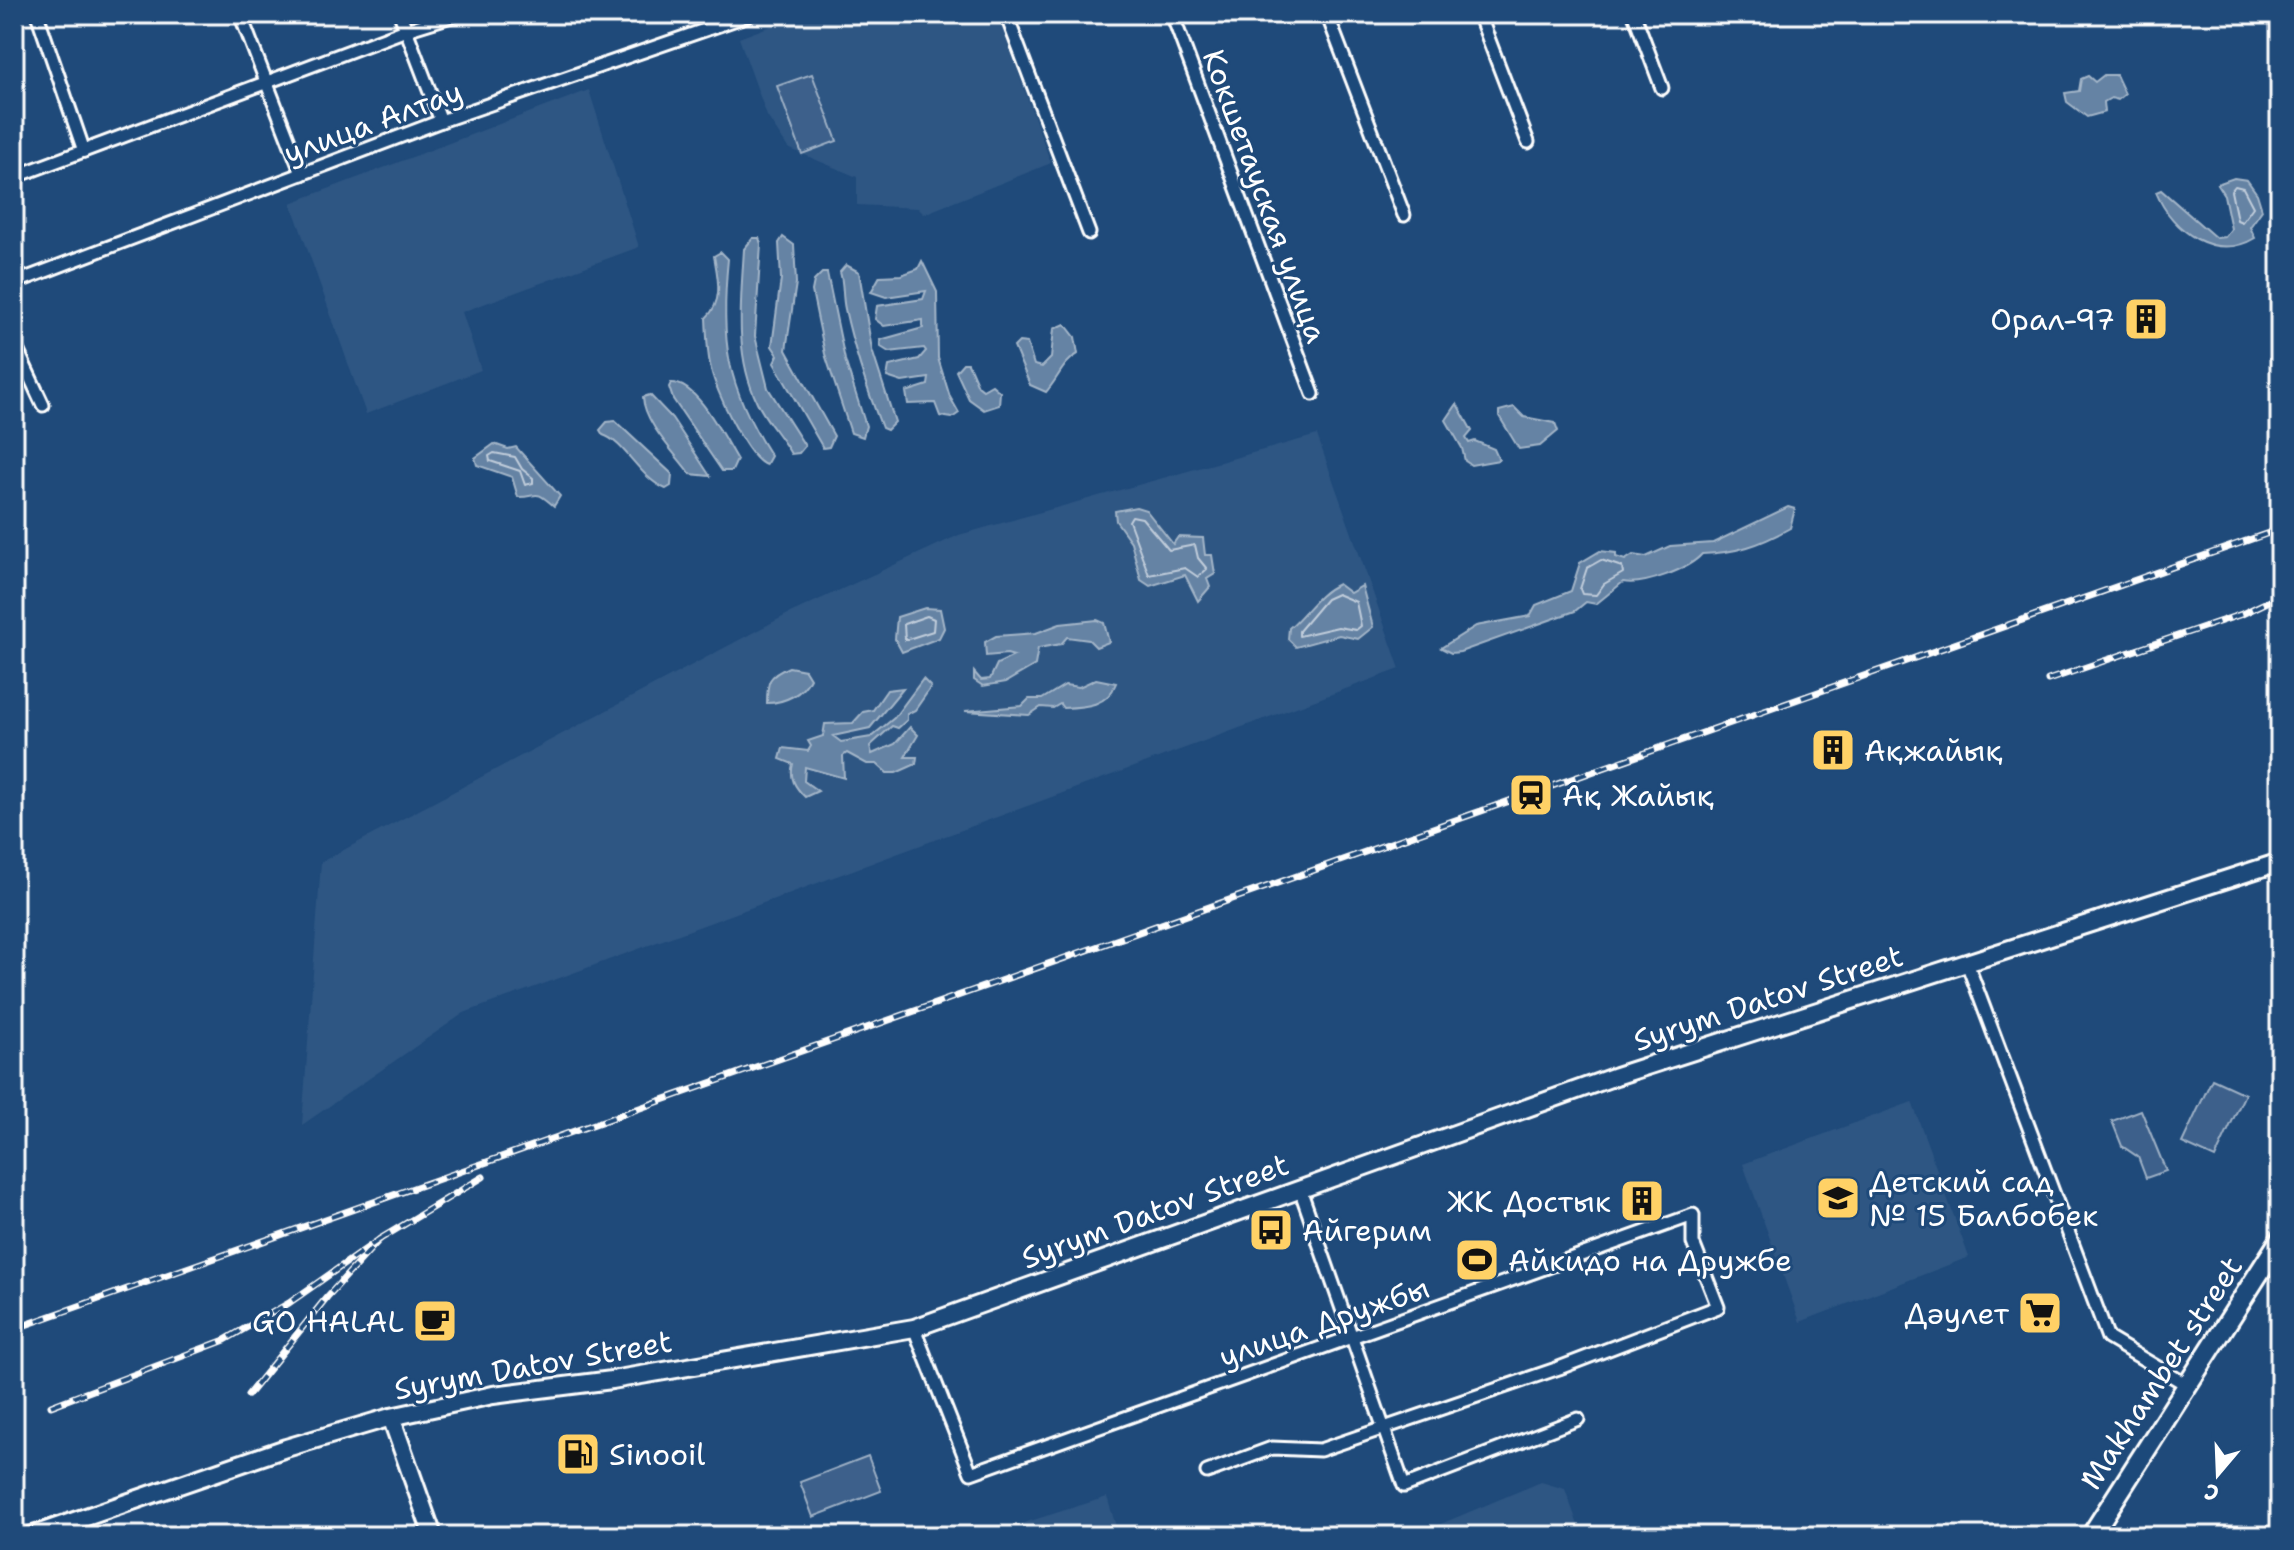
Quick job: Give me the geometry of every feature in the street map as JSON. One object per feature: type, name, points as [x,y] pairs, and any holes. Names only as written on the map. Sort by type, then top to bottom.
[{"type":"main road","name":"Syrym Datov Street","points":[[31,1536],[79,1528],[286,1448],[391,1417],[493,1395],[612,1380],[914,1328],[1616,1076],[2280,862]]},
{"type":"main road","name":"Makhambet street","points":[[2097,1533],[2280,1240]]},
{"type":"main road","points":[[391,1417],[433,1536]]},
{"type":"street","points":[[37,14],[84,151]]},
{"type":"street","points":[[240,14],[302,174]]},
{"type":"street","points":[[400,14],[441,121]]},
{"type":"street","points":[[406,30],[407,14]]},
{"type":"street","points":[[14,177],[406,30],[458,14]]},
{"type":"street","name":"улица Алтау","points":[[14,283],[441,121],[751,14]]},
{"type":"street","points":[[1006,14],[1089,233]]},
{"type":"street","name":"Кокшетауская улица","points":[[1172,14],[1313,394]]},
{"type":"street","points":[[1327,14],[1404,215]]},
{"type":"street","points":[[1479,14],[1528,142]]},
{"type":"street","points":[[1634,14],[1662,88]]},
{"type":"street","points":[[14,343],[43,405]]},
{"type":"street","points":[[1967,963],[2108,1338],[2187,1385]]},
{"type":"street","points":[[1300,1189],[1386,1427],[1404,1486],[1578,1419]]},
{"type":"street","name":"улица Дружбы","points":[[914,1328],[971,1473],[1693,1215],[1693,1243],[1718,1307],[1559,1368],[1320,1450],[1272,1448],[1207,1472]]},
{"type":"shaded area","points":[[803,14],[997,14],[1051,163],[924,214],[918,208],[857,205],[857,177],[788,148],[767,116],[739,38]]},
{"type":"shaded area","points":[[812,74],[837,141],[802,154],[777,86]]},
{"type":"shaded area","points":[[589,90],[639,247],[462,312],[481,370],[366,414],[291,203]]},
{"type":"shaded area","points":[[1317,435],[1400,669],[464,1013],[302,1125],[321,862],[790,613],[959,535]]},
{"type":"shaded area","points":[[2212,1079],[2245,1094],[2215,1158],[2182,1143]]},
{"type":"shaded area","points":[[1912,1102],[1969,1257],[1800,1322],[1743,1164]]},
{"type":"shaded area","points":[[2141,1110],[2166,1171],[2146,1178],[2138,1157],[2122,1146],[2112,1121]]},
{"type":"shaded area","points":[[868,1456],[881,1491],[813,1517],[800,1482]]},
{"type":"shaded area","points":[[1541,1482],[1565,1489],[1582,1536],[1412,1536]]},
{"type":"shaded area","points":[[1107,1497],[1119,1536],[982,1536]]},
{"type":"water","points":[[2104,75],[2116,75],[2125,94],[2118,100],[2111,98],[2104,102],[2105,112],[2087,117],[2067,102],[2065,93],[2079,91],[2081,79],[2088,76],[2095,82]]},
{"type":"water","points":[[2234,178],[2247,180],[2257,194],[2262,210],[2250,227],[2255,238],[2240,245],[2225,247],[2197,239],[2173,219],[2156,192],[2161,190],[2216,238],[2225,237],[2231,229],[2224,195],[2217,184]]},
{"type":"water","points":[[783,237],[794,245],[796,283],[786,350],[834,436],[829,447],[823,448],[774,363],[778,355],[772,346],[781,279],[779,243]]},
{"type":"water","points":[[753,238],[759,238],[761,244],[755,336],[768,388],[805,446],[799,453],[791,454],[764,415],[745,365],[741,327],[744,249]]},
{"type":"water","points":[[721,252],[728,259],[725,314],[730,362],[744,407],[771,456],[766,465],[758,460],[741,437],[719,392],[710,363],[706,318],[717,297],[714,256]]},
{"type":"water","points":[[922,261],[937,292],[938,358],[950,397],[959,413],[952,418],[940,416],[935,403],[908,404],[906,392],[928,385],[929,378],[902,382],[887,377],[889,366],[919,359],[926,351],[924,348],[889,352],[881,347],[880,340],[923,328],[923,320],[884,326],[875,319],[877,306],[923,299],[926,291],[886,297],[871,292],[880,276],[901,275],[918,269]]},
{"type":"water","points":[[846,265],[859,272],[872,350],[895,422],[887,430],[882,428],[876,413],[844,304],[840,272]]},
{"type":"water","points":[[822,273],[827,273],[845,360],[866,426],[863,437],[851,433],[825,354],[812,291],[814,281]]},
{"type":"water","points":[[1065,324],[1075,337],[1078,354],[1064,366],[1046,392],[1030,385],[1014,347],[1019,342],[1027,343],[1034,365],[1042,367],[1051,358],[1054,329]]},
{"type":"water","points":[[963,363],[968,363],[978,386],[983,390],[992,385],[1000,392],[999,405],[984,410],[969,399],[956,371]]},
{"type":"water","points":[[671,383],[691,392],[709,413],[737,460],[732,471],[722,471],[673,399],[669,387]]},
{"type":"water","points":[[650,395],[672,418],[710,476],[690,474],[661,437],[645,407],[643,397]]},
{"type":"water","points":[[1457,404],[1472,431],[1466,438],[1469,443],[1475,441],[1494,449],[1499,460],[1471,465],[1465,461],[1462,448],[1446,420]]},
{"type":"water","points":[[1514,407],[1524,417],[1555,423],[1558,431],[1540,446],[1519,449],[1499,416],[1499,411]]},
{"type":"water","points":[[615,421],[672,474],[671,486],[666,489],[656,484],[618,445],[603,435],[600,430],[607,422]]},
{"type":"water","points":[[494,444],[508,449],[516,447],[560,496],[554,506],[539,495],[518,497],[512,477],[477,465],[475,458]]},
{"type":"water","points":[[1136,507],[1146,510],[1173,544],[1178,537],[1203,538],[1205,555],[1212,555],[1215,574],[1207,579],[1210,587],[1198,601],[1185,575],[1150,586],[1141,580],[1131,542],[1116,521],[1115,511]]},
{"type":"water","points":[[1788,507],[1795,509],[1790,528],[1768,539],[1737,550],[1702,554],[1687,565],[1654,579],[1623,582],[1596,604],[1586,602],[1575,611],[1460,652],[1451,653],[1441,648],[1476,626],[1530,616],[1536,605],[1571,591],[1580,563],[1600,551],[1616,553],[1616,557],[1625,560],[1633,555],[1646,557],[1670,546],[1713,543]]},
{"type":"water","points":[[1338,584],[1350,593],[1362,586],[1373,627],[1358,639],[1339,635],[1296,647],[1288,639],[1289,628],[1318,598]]},
{"type":"water","points":[[925,608],[940,609],[944,628],[939,638],[902,652],[895,639],[897,617]]},
{"type":"water","points":[[1097,620],[1104,623],[1109,642],[1096,647],[1089,640],[1067,637],[1061,644],[1038,648],[1035,665],[1006,682],[983,686],[974,680],[974,672],[981,680],[990,679],[997,664],[1014,656],[986,656],[985,642],[996,636],[1036,633],[1060,624]]},
{"type":"water","points":[[789,667],[805,670],[810,678],[807,684],[792,696],[767,703],[770,680]]},
{"type":"water","points":[[923,679],[931,687],[915,710],[907,714],[907,720],[898,728],[892,726],[870,746],[872,754],[895,744],[910,727],[918,735],[905,757],[917,757],[916,764],[896,773],[887,773],[877,764],[867,764],[847,753],[843,756],[844,778],[805,767],[804,781],[818,791],[805,797],[798,790],[792,774],[793,764],[780,759],[783,748],[808,751],[811,746],[808,741],[823,736],[825,724],[853,723],[863,712],[873,710],[887,690],[903,688],[870,728],[833,736],[841,742],[871,737],[894,718]]},
{"type":"water","points":[[1096,679],[1116,683],[1102,701],[1088,706],[1063,708],[1060,704],[1053,708],[1041,707],[1029,715],[965,711],[1022,706],[1029,699],[1042,699],[1065,685],[1079,687]]},
{"type":"railway","points":[[14,1329],[2280,529]]},
{"type":"railway","points":[[2048,680],[2242,614],[2280,596]]},
{"type":"railway","points":[[380,1239],[483,1177]]},
{"type":"railway","points":[[51,1406],[225,1340],[289,1303],[380,1239],[327,1297],[248,1395]]},
{"type":"place","name":"Орал-97","points":[[2146,319]]},
{"type":"place","name":"Ақжайық","points":[[1833,750]]},
{"type":"place","name":"Ақ Жайық","points":[[1531,795]]},
{"type":"place","name":"Детский сад № 15 Балбобек","points":[[1838,1198]]},
{"type":"place","name":"ЖК Достык","points":[[1642,1201]]},
{"type":"place","name":"Айгерим","points":[[1271,1230]]},
{"type":"place","name":"Айкидо на Дружбе","points":[[1477,1260]]},
{"type":"place","name":"Дәулет","points":[[2040,1313]]},
{"type":"place","name":"GO HALAL","points":[[435,1321]]},
{"type":"place","name":"Sinooil","points":[[578,1454]]}]
